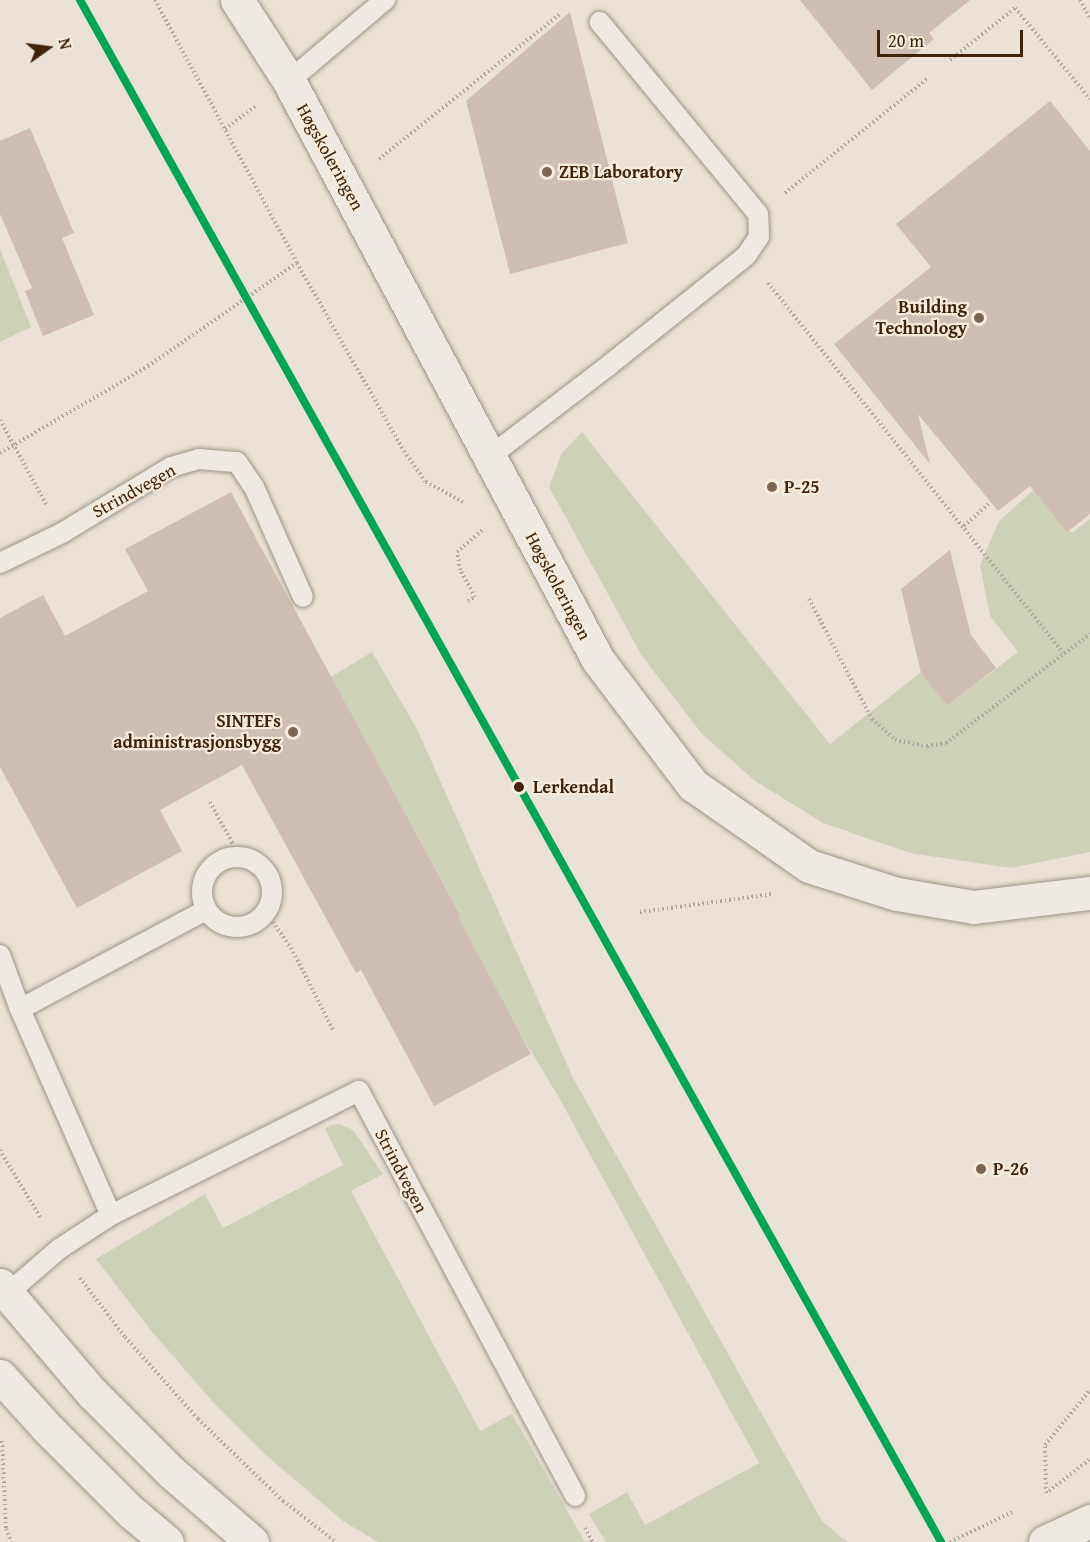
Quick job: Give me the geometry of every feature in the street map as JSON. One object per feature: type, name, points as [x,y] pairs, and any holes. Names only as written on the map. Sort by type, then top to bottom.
[{"type":"street","name":"Høgskoleringen","points":[[237,0],[289,81],[598,660],[693,785],[809,866],[897,894],[974,907],[1090,893]]},
{"type":"street","name":"Strindvegen","points":[[2,1293],[115,1417],[171,1472],[252,1542]]},
{"type":"street","points":[[0,1376],[48,1430],[130,1511],[167,1542]]},
{"type":"street","points":[[1045,1542],[1090,1521]]},
{"type":"lane","points":[[289,81],[385,0]]},
{"type":"lane","points":[[489,457],[746,256],[759,237],[758,214],[600,22]]},
{"type":"lane","name":"Strindvegen","points":[[0,563],[62,532],[171,467],[200,459],[237,462],[254,487],[303,597]]},
{"type":"lane","points":[[235,857],[243,857],[258,863],[268,874],[273,890],[270,905],[266,911],[261,918],[248,926],[231,927],[216,921],[206,909],[201,894],[204,878],[213,866],[227,858],[235,857]]},
{"type":"lane","points":[[20,1009],[206,909]]},
{"type":"lane","points":[[0,955],[20,1009],[111,1215]]},
{"type":"lane","name":"Strindvegen","points":[[2,1293],[59,1249],[111,1215],[358,1091],[575,1496]]},
{"type":"path","points":[[155,0],[297,263],[404,451],[426,482],[466,505]]},
{"type":"path","points":[[1080,0],[1090,17]]},
{"type":"path","points":[[950,60],[1015,8],[1090,99]]},
{"type":"path","points":[[374,163],[559,15]]},
{"type":"path","points":[[758,214],[927,79]]},
{"type":"path","points":[[225,129],[262,102]]},
{"type":"path","points":[[746,256],[1064,653]]},
{"type":"path","points":[[0,453],[148,366],[297,263]]},
{"type":"path","points":[[0,420],[62,532]]},
{"type":"path","points":[[964,526],[991,502]]},
{"type":"path","points":[[468,601],[475,597],[460,570],[457,552],[489,523]]},
{"type":"path","points":[[809,599],[872,719],[895,740],[927,746],[946,742],[1090,634]]},
{"type":"path","points":[[210,802],[232,842],[235,857]]},
{"type":"path","points":[[640,912],[796,891],[809,866]]},
{"type":"path","points":[[266,911],[291,948],[333,1030]]},
{"type":"path","points":[[0,1150],[59,1249],[124,1337],[198,1419],[284,1501],[336,1542]]},
{"type":"path","points":[[1046,1493],[1045,1445],[1090,1390]]},
{"type":"path","points":[[2,1441],[6,1529],[11,1542]]},
{"type":"path","points":[[1037,1498],[1090,1459]]},
{"type":"path","points":[[950,1542],[1018,1509]]},
{"type":"green space","points":[[0,249],[31,327],[0,342]]},
{"type":"green space","points":[[582,432],[830,744],[921,672],[947,706],[1018,652],[990,616],[980,565],[999,521],[1036,488],[1072,533],[1090,519],[1090,852],[1011,868],[910,853],[823,823],[755,781],[702,734],[642,656],[549,487],[562,453]]},
{"type":"green space","points":[[372,652],[417,729],[573,1078],[822,1521],[847,1542],[606,1542],[589,1514],[627,1492],[645,1525],[759,1463],[558,1096],[452,921],[461,915],[331,677]]},
{"type":"green space","points":[[340,1124],[353,1130],[383,1174],[351,1191],[480,1431],[512,1414],[585,1542],[378,1542],[343,1521],[267,1456],[213,1402],[153,1333],[96,1259],[205,1194],[223,1228],[343,1165],[325,1129],[330,1125]]},
{"type":"building","points":[[800,0],[970,0],[929,33],[934,39],[872,90]]},
{"type":"building","name":"ZEB Laboratory","points":[[570,12],[628,243],[510,274],[466,101]]},
{"type":"building","name":"Building Technology","points":[[1050,101],[1090,151],[1090,514],[1067,532],[1030,486],[998,511],[918,414],[930,464],[834,344],[931,267],[896,224]]},
{"type":"building","points":[[30,128],[74,233],[62,238],[94,315],[43,336],[25,291],[32,288],[0,214],[0,141]]},
{"type":"building","name":"SINTEFs administrasjonsbygg","points":[[231,492],[461,916],[458,917],[531,1054],[434,1106],[361,970],[356,973],[242,765],[160,810],[182,851],[77,908],[0,767],[0,618],[43,595],[65,636],[148,591],[125,549]]},
{"type":"building","points":[[950,550],[971,635],[996,668],[947,706],[921,673],[901,589]]},
{"type":"transit line","points":[[80,0],[941,1542]]},
{"type":"place","name":"ZEB Laboratory","points":[[547,172]]},
{"type":"place","name":"Building Technology","points":[[979,318]]},
{"type":"place","name":"P-25","points":[[772,487]]},
{"type":"place","name":"SINTEFs administrasjonsbygg","points":[[293,732]]},
{"type":"place","name":"Lerkendal","points":[[519,787]]},
{"type":"place","name":"P-26","points":[[981,1169]]}]
